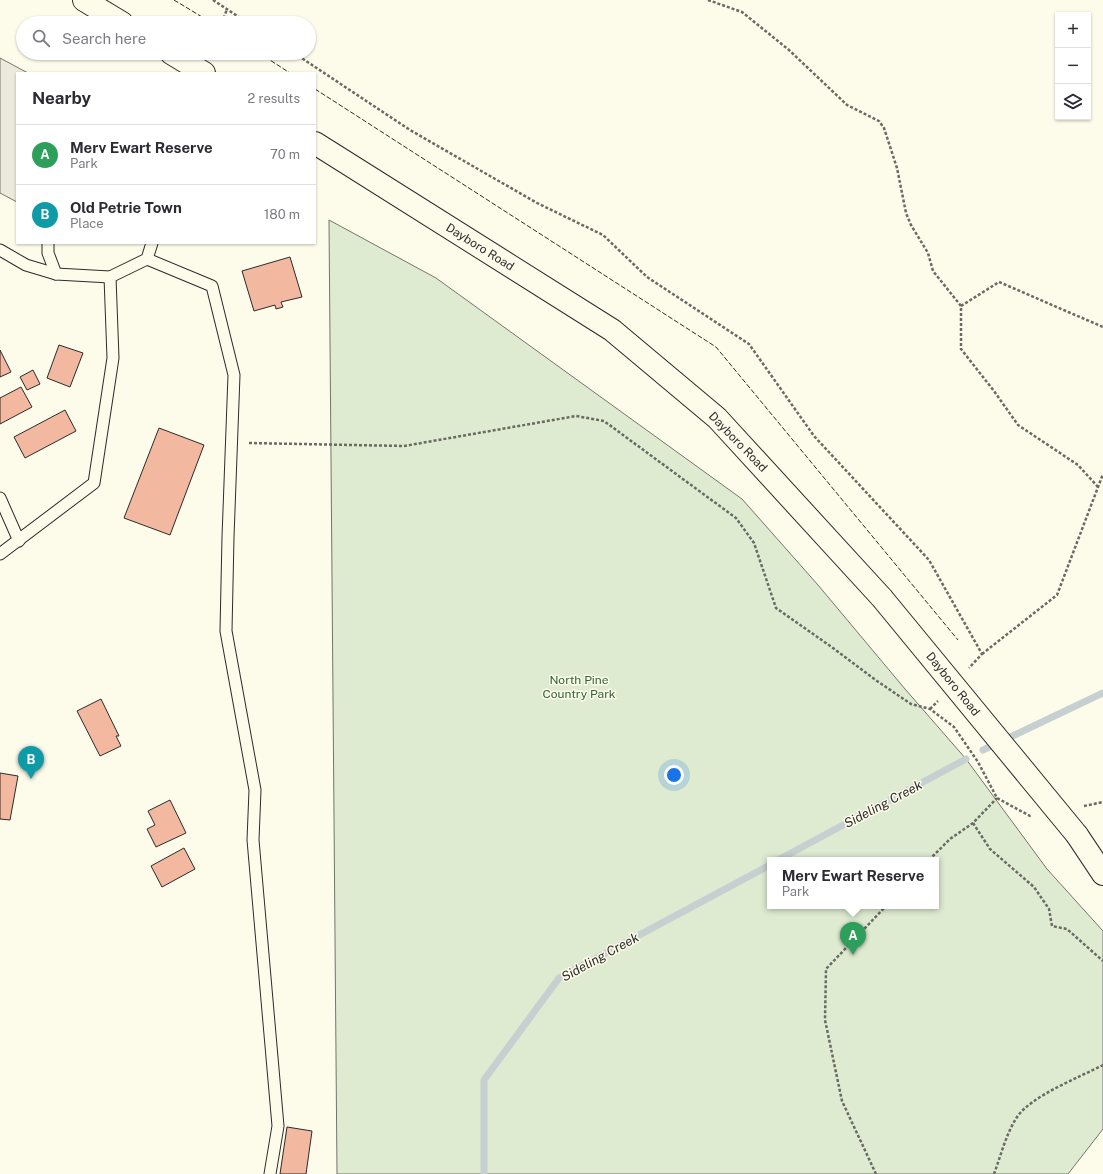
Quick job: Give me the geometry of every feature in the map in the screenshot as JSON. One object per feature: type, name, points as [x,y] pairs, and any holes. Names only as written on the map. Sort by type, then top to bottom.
[{"type":"main road","points":[[84,0],[110,16]]},
{"type":"main road","points":[[182,60],[201,72]]},
{"type":"main road","name":"Dayboro Road","points":[[316,144],[612,330],[718,418],[882,598],[1077,835],[1103,874]]},
{"type":"main road","name":"Dayboro Road","points":[[1077,835],[1103,857]]},
{"type":"lane","points":[[48,244],[48,253],[56,274]]},
{"type":"lane","points":[[147,260],[152,244]]},
{"type":"lane","points":[[0,250],[26,264],[56,274],[110,277],[147,260],[212,286],[234,375],[226,631],[255,790],[253,840],[278,1126],[270,1174]]},
{"type":"lane","points":[[0,554],[94,483],[113,358],[110,277]]},
{"type":"lane","points":[[0,498],[19,541]]},
{"type":"path","points":[[213,0],[238,16]]},
{"type":"path","points":[[708,0],[742,12],[789,50],[847,105],[879,121],[884,128],[897,168],[906,213],[911,225],[928,253],[933,271],[960,306],[960,349],[994,391],[1018,425],[1078,465],[1098,487]]},
{"type":"path","points":[[224,16],[227,9]]},
{"type":"path","points":[[305,60],[410,130],[537,203],[603,235],[647,277],[748,344],[814,436],[929,560],[982,654]]},
{"type":"path","points":[[960,306],[999,282],[1103,327]]},
{"type":"path","points":[[232,443],[404,446],[576,416],[604,421],[736,518],[754,543],[776,608],[911,704],[930,709],[954,727],[978,762]]},
{"type":"path","points":[[966,670],[982,654],[1057,595],[1103,474]]},
{"type":"path","points":[[930,709],[940,698]]},
{"type":"path","points":[[932,857],[950,838],[973,823],[997,798]]},
{"type":"path","points":[[973,823],[990,849],[1034,887],[1049,909],[1052,926],[1067,929],[1103,961]]},
{"type":"path","points":[[876,1174],[842,1101],[824,1020],[826,969],[883,909]]},
{"type":"path","points":[[994,1174],[1009,1131],[1018,1116],[1037,1099],[1103,1065]]},
{"type":"green space","name":"North Pine Country Park","points":[[329,220],[436,278],[742,499],[818,585],[966,759],[1047,869],[1103,931],[1103,1129],[1068,1174],[337,1174]]},
{"type":"shaded area","points":[[0,58],[26,72],[16,72],[16,201],[0,193]]},
{"type":"building","points":[[290,257],[302,297],[281,302],[283,307],[276,309],[275,305],[254,311],[242,271]]},
{"type":"building","points":[[59,345],[83,353],[70,387],[47,378]]},
{"type":"building","points":[[0,350],[11,372],[0,377]]},
{"type":"building","points":[[33,370],[40,384],[27,390],[20,377]]},
{"type":"building","points":[[21,387],[32,407],[0,424],[0,398]]},
{"type":"building","points":[[65,410],[76,431],[25,458],[14,437]]},
{"type":"building","points":[[159,428],[204,445],[170,535],[124,518]]},
{"type":"building","points":[[101,699],[119,736],[116,736],[121,746],[100,756],[77,711]]},
{"type":"building","points":[[0,773],[18,776],[10,820],[0,819]]},
{"type":"building","points":[[170,800],[186,833],[156,847],[147,829],[155,825],[148,811]]},
{"type":"building","points":[[184,848],[195,869],[162,887],[151,866]]},
{"type":"building","points":[[287,1127],[312,1131],[306,1174],[280,1174]]},
{"type":"waterway","name":"Sideling Creek","points":[[983,750],[1103,693]]},
{"type":"waterway","name":"Sideling Creek","points":[[784,857],[966,759]]},
{"type":"waterway","name":"Sideling Creek","points":[[484,1174],[484,1080],[559,978],[767,867]]},
{"type":"fence","points":[[174,0],[200,16]]},
{"type":"fence","points":[[270,60],[288,72]]},
{"type":"fence","points":[[316,90],[716,347],[958,640]]},
{"type":"place","name":"Old Petrie Town","points":[[31,779]]},
{"type":"place","name":"Merv Ewart Reserve","points":[[853,955]]}]
